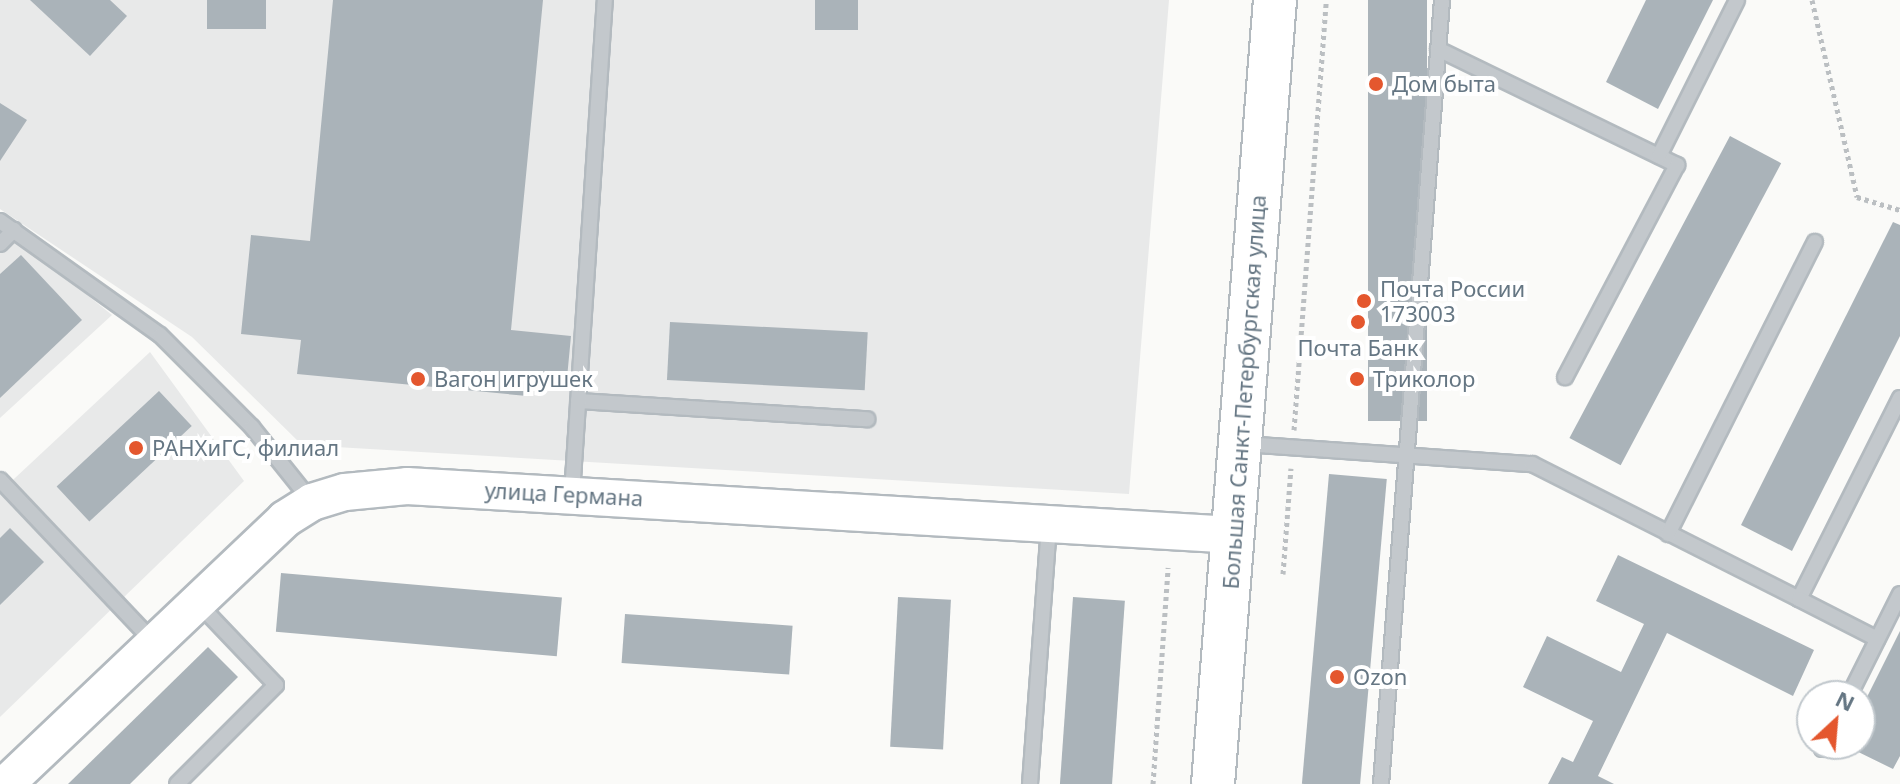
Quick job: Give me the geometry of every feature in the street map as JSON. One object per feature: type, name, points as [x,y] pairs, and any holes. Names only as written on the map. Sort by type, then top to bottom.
[{"type":"main road","name":"Большая Санкт-Петербургская улица","points":[[1213,784],[1275,0]]},
{"type":"main road","name":"улица Германа","points":[[6,784],[285,519],[312,502],[345,492],[407,486],[1233,535]]},
{"type":"lane","points":[[572,494],[605,0]]},
{"type":"lane","points":[[1381,784],[1442,0]]},
{"type":"lane","points":[[1659,156],[1737,0]]},
{"type":"lane","points":[[1438,49],[1677,165],[1565,377]]},
{"type":"lane","points":[[0,221],[160,335],[252,427],[312,502]]},
{"type":"lane","points":[[0,244],[14,230]]},
{"type":"lane","points":[[1668,534],[1815,242]]},
{"type":"lane","points":[[1799,599],[1900,398]]},
{"type":"lane","points":[[578,401],[867,419]]},
{"type":"lane","points":[[1239,444],[1532,464],[1877,639]]},
{"type":"lane","points":[[0,480],[154,642]]},
{"type":"lane","points":[[1030,784],[1049,524]]},
{"type":"lane","points":[[1857,680],[1900,594]]},
{"type":"lane","points":[[177,784],[276,685],[196,601]]},
{"type":"path","points":[[1283,574],[1326,0]]},
{"type":"path","points":[[1812,0],[1857,197],[1900,210]]},
{"type":"path","points":[[1153,784],[1168,568]]},
{"type":"shaded area","points":[[0,0],[1169,0],[1129,494],[302,445],[192,337],[0,209]]},
{"type":"shaded area","points":[[0,233],[39,256],[112,315],[0,418]]},
{"type":"shaded area","points":[[150,352],[244,481],[0,717],[0,492]]},
{"type":"building","points":[[30,0],[110,0],[127,16],[90,56]]},
{"type":"building","points":[[207,0],[266,0],[266,29],[207,29]]},
{"type":"building","points":[[333,0],[543,0],[511,330],[571,336],[567,378],[529,374],[527,396],[297,374],[301,340],[241,334],[251,235],[310,241]]},
{"type":"building","points":[[815,0],[858,0],[858,30],[815,30]]},
{"type":"building","points":[[1368,0],[1427,0],[1427,421],[1368,421]]},
{"type":"building","points":[[1646,0],[1713,0],[1658,109],[1606,82]]},
{"type":"building","points":[[0,103],[27,120],[0,161]]},
{"type":"building","points":[[1730,136],[1781,163],[1621,465],[1569,438]]},
{"type":"building","points":[[1893,222],[1900,225],[1900,336],[1792,551],[1741,525]]},
{"type":"building","points":[[21,255],[82,320],[0,398],[0,274]]},
{"type":"building","points":[[670,322],[868,332],[865,390],[667,380]]},
{"type":"building","points":[[159,391],[192,426],[89,522],[57,486]]},
{"type":"building","points":[[1329,474],[1387,479],[1360,784],[1302,784]]},
{"type":"building","points":[[10,528],[44,562],[0,605],[0,538]]},
{"type":"building","points":[[1618,555],[1814,650],[1800,680],[1796,680],[1793,696],[1667,633],[1598,776],[1614,784],[1548,784],[1562,757],[1573,762],[1593,721],[1523,687],[1547,636],[1621,672],[1644,624],[1596,601]]},
{"type":"building","points":[[281,573],[562,598],[557,656],[276,632]]},
{"type":"building","points":[[898,597],[951,600],[943,750],[890,747]]},
{"type":"building","points":[[1073,597],[1125,601],[1112,784],[1060,784]]},
{"type":"building","points":[[625,614],[793,626],[789,675],[622,663]]},
{"type":"building","points":[[1900,631],[1900,756],[1893,769],[1875,760],[1876,680]]},
{"type":"building","points":[[208,647],[238,677],[130,784],[68,784]]},
{"type":"place","name":"Дом быта","points":[[1376,84]]},
{"type":"place","name":"Почта России 173003","points":[[1364,301]]},
{"type":"place","name":"Почта Банк","points":[[1358,322]]},
{"type":"place","name":"Вагон игрушек","points":[[418,379]]},
{"type":"place","name":"Триколор","points":[[1357,379]]},
{"type":"place","name":"РАНХиГС, филиал","points":[[136,448]]},
{"type":"place","name":"Ozon","points":[[1337,677]]}]
